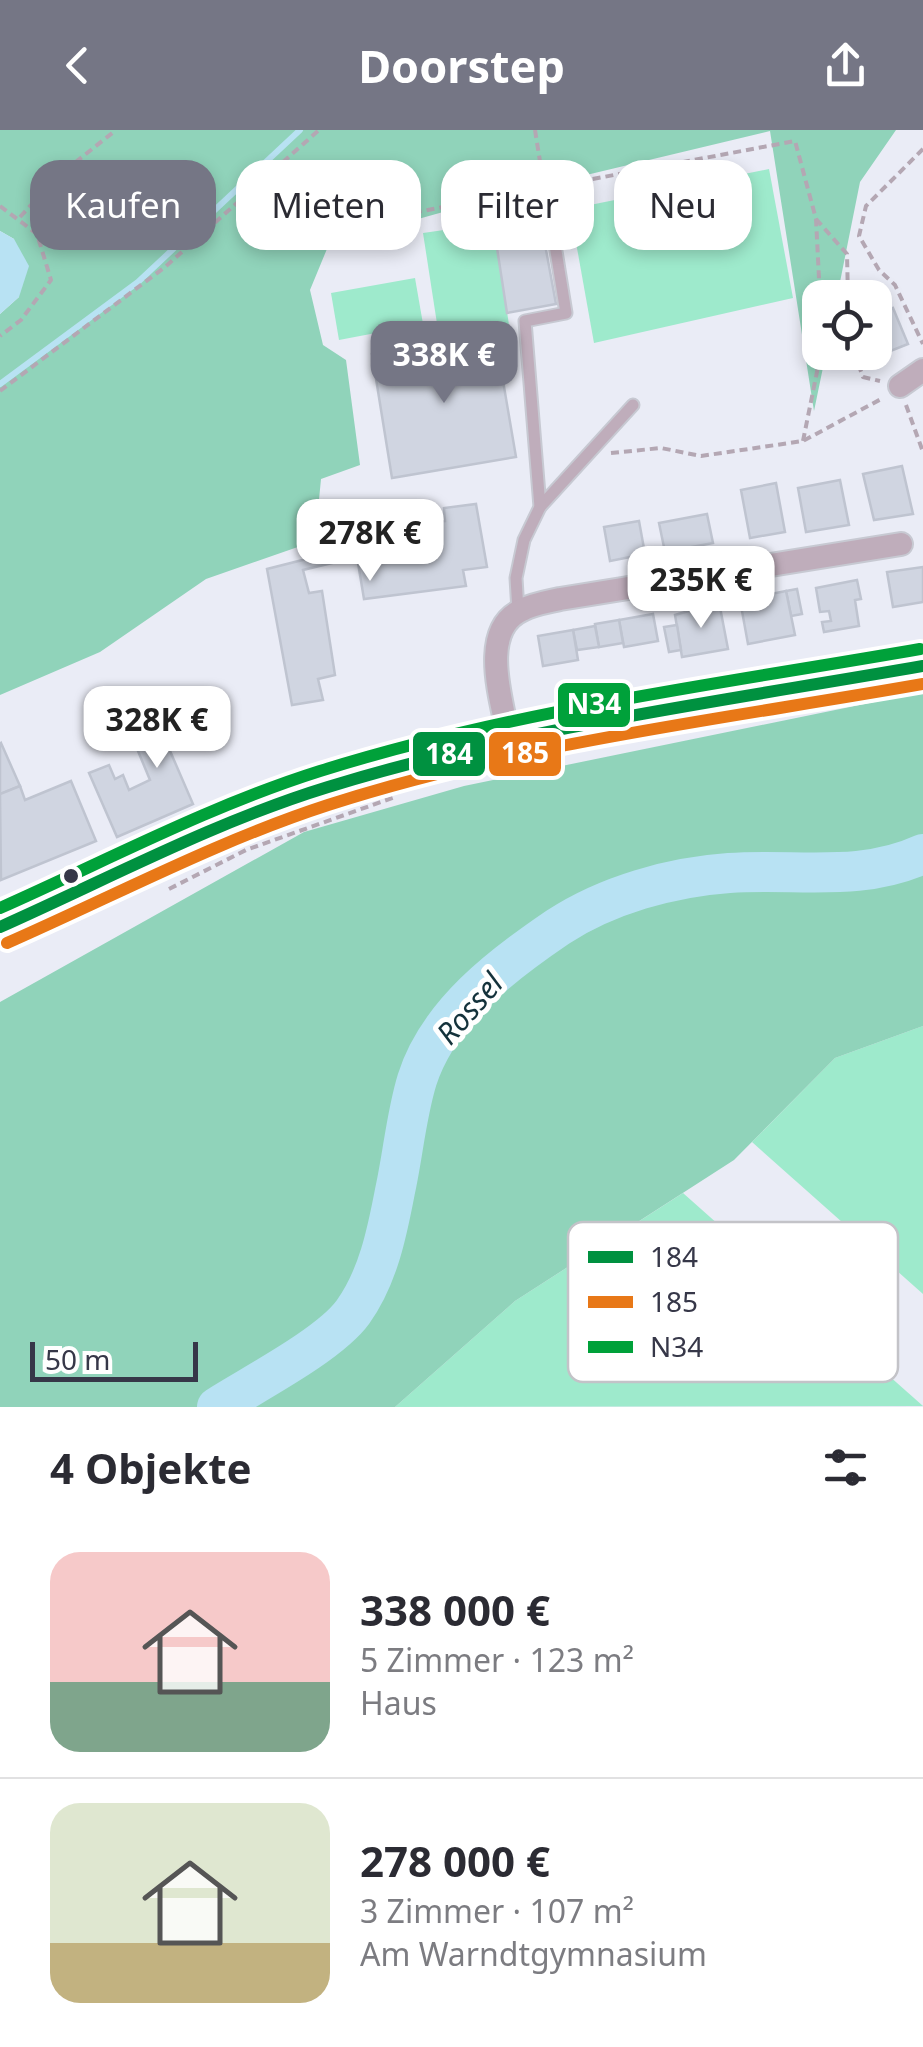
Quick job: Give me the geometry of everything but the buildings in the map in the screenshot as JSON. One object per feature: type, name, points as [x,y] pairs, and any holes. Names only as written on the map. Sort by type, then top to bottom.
[{"type":"main road","points":[[0,927],[235,820],[326,788],[509,740],[923,666]]},
{"type":"street","points":[[900,386],[923,370]]},
{"type":"street","points":[[509,740],[498,675],[497,640],[504,624],[518,610],[560,599],[901,544]]},
{"type":"lane","points":[[540,507],[525,320],[566,313],[556,250]]},
{"type":"lane","points":[[518,610],[516,578],[524,540],[540,507],[632,405]]},
{"type":"path","points":[[18,219],[57,177],[116,130]]},
{"type":"path","points":[[0,391],[165,268],[320,130]]},
{"type":"path","points":[[535,130],[539,160]]},
{"type":"path","points":[[594,181],[795,141],[816,218],[819,280]]},
{"type":"path","points":[[923,149],[866,206],[859,236],[879,270],[896,285],[923,344]]},
{"type":"path","points":[[0,206],[37,234],[51,280],[21,320],[0,336]]},
{"type":"path","points":[[816,218],[848,254],[848,280]]},
{"type":"path","points":[[803,441],[817,370]]},
{"type":"path","points":[[860,370],[863,377],[900,386]]},
{"type":"path","points":[[624,451],[661,448],[701,456],[803,441],[864,411],[900,386]]},
{"type":"path","points":[[900,386],[923,452]]},
{"type":"path","points":[[168,889],[246,850],[382,804]]},
{"type":"green space","points":[[0,130],[896,130],[860,182],[840,280],[802,280],[802,335],[770,131],[649,160],[614,160],[614,168],[594,173],[594,160],[441,160],[441,213],[421,218],[421,160],[236,160],[236,250],[327,250],[310,290],[323,345],[346,360],[360,465],[321,479],[315,541],[206,579],[100,652],[0,695],[0,314],[19,297],[14,239],[0,231]]},
{"type":"green space","points":[[769,169],[793,298],[594,343],[577,250],[594,250],[594,204],[614,200],[614,250],[752,250],[752,172]]},
{"type":"green space","points":[[441,230],[441,250],[497,250],[510,331],[440,343],[423,233]]},
{"type":"green space","points":[[415,278],[423,324],[339,340],[331,293]]},
{"type":"green space","points":[[808,370],[822,370],[814,411]]},
{"type":"green space","points":[[923,692],[923,1026],[835,1058],[734,1160],[638,1222],[568,1222],[568,1267],[515,1301],[395,1407],[0,1407],[0,1002],[304,832],[464,786]]},
{"type":"green space","points":[[923,1026],[923,1294],[898,1272],[898,1222],[842,1222],[752,1142],[835,1058]]},
{"type":"green space","points":[[683,1193],[716,1222],[638,1222]]},
{"type":"green space","points":[[568,1267],[568,1382],[896,1382],[923,1406],[395,1407],[515,1301]]},
{"type":"water","points":[[0,231],[14,239],[29,266],[19,297],[0,314]]},
{"type":"waterway","points":[[0,384],[138,282],[300,130]]},
{"type":"waterway","name":"Rossel","points":[[217,1407],[327,1338],[362,1298],[380,1254],[392,1207],[417,1080],[440,1033],[494,974],[577,916],[662,883],[729,873],[852,871],[899,863],[923,854]]},
{"type":"transit line","name":"N34","points":[[0,908],[238,801],[393,750],[618,700],[920,649]]},
{"type":"transit line","name":"184","points":[[0,927],[244,817],[401,766],[624,717],[923,666]]},
{"type":"transit line","name":"185","points":[[7,943],[246,835],[401,783],[623,734],[923,684]]}]
